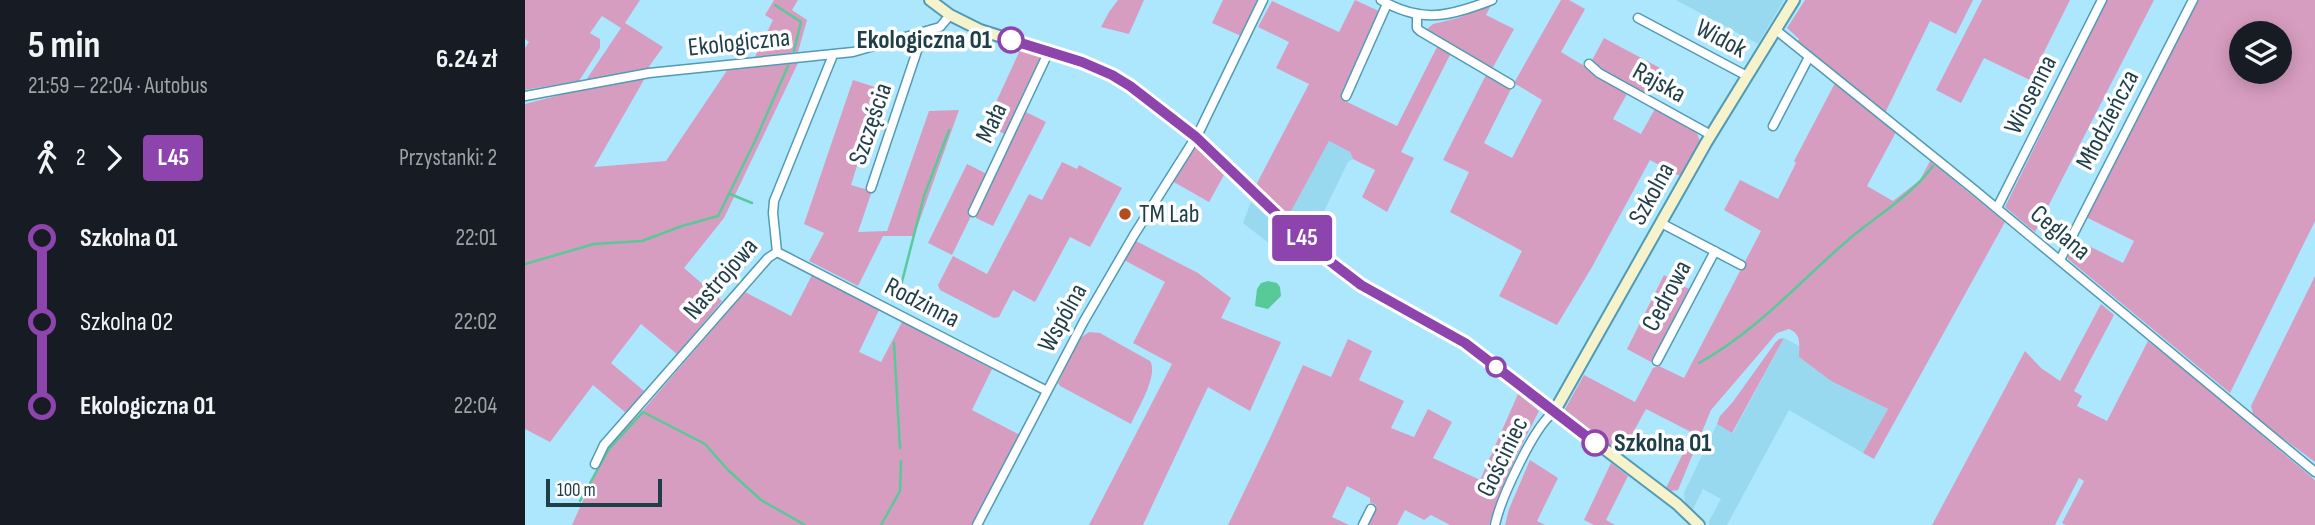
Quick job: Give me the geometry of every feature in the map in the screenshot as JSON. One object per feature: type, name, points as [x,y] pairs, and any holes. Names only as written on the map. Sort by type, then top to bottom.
[{"type":"street","points":[[930,0],[950,15],[987,33],[1096,67],[1121,80],[1196,137],[1310,246],[1361,285],[1465,343],[1677,504],[1699,525]]},
{"type":"street","name":"Wspólna","points":[[977,525],[1133,235],[1196,137],[1263,0]]},
{"type":"street","points":[[1346,96],[1384,2],[1417,16],[1448,15],[1492,0]]},
{"type":"street","name":"Szkolna","points":[[1553,412],[1711,135],[1794,0]]},
{"type":"street","name":"Wiosenna","points":[[1997,208],[2102,0]]},
{"type":"street","name":"Młodzieńcza","points":[[2060,260],[2193,0]]},
{"type":"street","name":"Ekologiczna","points":[[525,96],[649,73],[853,52],[940,27],[950,15]]},
{"type":"street","points":[[1417,16],[1417,28],[1420,31],[1510,84]]},
{"type":"street","name":"Widok","points":[[1638,18],[1747,76]]},
{"type":"street","name":"Ceglana","points":[[1776,30],[1997,208],[2315,472]]},
{"type":"street","name":"Szczęścia","points":[[871,188],[921,42],[919,34]]},
{"type":"street","name":"Mała","points":[[973,212],[1049,51]]},
{"type":"street","name":"Nastrojowa","points":[[595,464],[604,445],[632,412],[768,258],[777,252],[774,201],[833,55]]},
{"type":"street","points":[[1773,126],[1809,57]]},
{"type":"street","name":"Rajska","points":[[1589,64],[1599,73],[1711,135]]},
{"type":"street","points":[[1661,223],[1741,265]]},
{"type":"street","name":"Cedrowa","points":[[1657,361],[1715,251]]},
{"type":"street","name":"Rodzinna","points":[[777,252],[1047,391]]},
{"type":"street","name":"Gościniec","points":[[1495,525],[1503,499],[1526,453],[1545,418],[1553,412]]},
{"type":"street","points":[[1363,525],[1371,509]]},
{"type":"shaded area","points":[[525,0],[640,0],[625,23],[663,47],[648,68],[586,80],[621,28],[602,16],[590,33],[600,39],[600,48],[579,81],[525,90],[525,48],[529,42],[525,39]]},
{"type":"shaded area","points":[[774,0],[798,0],[792,10],[807,20],[798,52],[755,57],[773,20],[765,15]]},
{"type":"shaded area","points":[[1118,0],[1144,0],[1129,34],[1101,27]]},
{"type":"shaded area","points":[[1223,0],[1258,0],[1241,36],[1212,23]]},
{"type":"shaded area","points":[[1355,0],[1381,12],[1341,99],[1397,126],[1438,45],[1451,53],[1401,152],[1414,158],[1387,212],[1362,197],[1375,170],[1353,159],[1350,152],[1329,141],[1288,217],[1256,185],[1309,84],[1276,68],[1289,42],[1258,27],[1272,1],[1339,32]]},
{"type":"shaded area","points":[[1561,0],[1569,0],[1585,9],[1561,52],[1628,92],[1613,119],[1641,134],[1656,107],[1695,129],[1700,141],[1680,176],[1650,160],[1557,325],[1499,296],[1522,251],[1450,212],[1469,172],[1443,160],[1487,73],[1512,87],[1484,143],[1512,158],[1542,100],[1514,83]]},
{"type":"shaded area","points":[[1676,0],[1784,0],[1758,44]]},
{"type":"shaded area","points":[[1805,0],[1973,0],[1956,34],[1930,21],[1885,113],[1797,42],[1799,39],[1787,28]]},
{"type":"shaded area","points":[[1982,0],[2070,0],[2030,80],[1984,58],[1961,103],[1936,90]]},
{"type":"shaded area","points":[[2107,0],[2154,0],[2035,232],[2005,207]]},
{"type":"shaded area","points":[[2197,0],[2315,0],[2315,221],[2230,393],[2068,259],[2068,252],[2075,239],[2123,263],[2134,241],[2086,217]]},
{"type":"shaded area","points":[[1491,5],[1486,15],[1514,29],[1491,71],[1426,30],[1433,24]]},
{"type":"shaded area","points":[[1604,38],[1660,68],[1646,96],[1591,62]]},
{"type":"shaded area","points":[[1021,48],[1045,55],[1006,135],[986,124]]},
{"type":"shaded area","points":[[798,63],[724,218],[684,268],[722,301],[677,354],[641,324],[611,363],[644,391],[626,413],[593,385],[550,442],[525,429],[525,104],[579,90],[645,78],[594,167],[666,161],[728,69]]},
{"type":"shaded area","points":[[853,80],[881,89],[851,185],[872,191],[858,232],[887,231],[929,111],[959,110],[914,236],[883,236],[858,286],[809,261],[824,233],[804,224]]},
{"type":"shaded area","points":[[1835,83],[1896,132],[1867,186],[1893,201],[1920,180],[1930,161],[2005,222],[1874,459],[1863,453],[1888,409],[1831,381],[1799,357],[1798,337],[1789,329],[1777,333],[1711,410],[1678,490],[1671,491],[1666,488],[1693,433],[1646,409],[1620,456],[1571,419],[1565,409],[1584,375],[1635,402],[1653,368],[1659,366],[1684,378],[1761,231],[1724,210],[1740,180],[1778,199],[1796,163],[1794,161]]},
{"type":"shaded area","points":[[1026,112],[1046,122],[993,226],[976,218],[976,213]]},
{"type":"shaded area","points":[[1329,141],[1350,152],[1353,159],[1348,162],[1311,238],[1288,217]]},
{"type":"shaded area","points":[[1195,146],[1224,175],[1209,202],[1172,181]]},
{"type":"shaded area","points":[[1062,162],[1077,169],[1079,165],[1122,188],[1090,247],[1070,237],[1035,302],[1013,290],[999,317],[994,318],[940,290],[938,285],[953,256],[987,274],[1029,194],[1042,200]]},
{"type":"shaded area","points":[[967,164],[987,174],[952,255],[928,243]]},
{"type":"shaded area","points":[[1251,202],[1281,230],[1270,244],[1243,223]]},
{"type":"shaded area","points":[[1136,241],[1198,273],[1231,298],[1221,318],[1281,342],[1250,411],[1208,387],[1143,525],[1089,525],[1172,364],[1133,343],[1165,282],[1124,260]]},
{"type":"shaded area","points":[[812,275],[879,310],[859,352],[881,362],[902,322],[992,369],[972,410],[1020,435],[973,525],[572,525],[607,447],[644,409],[745,292],[791,316]]},
{"type":"shaded area","points":[[1664,275],[1689,289],[1651,362],[1627,349]]},
{"type":"shaded area","points":[[2315,276],[2315,462],[2254,417],[2251,406]]},
{"type":"shaded area","points":[[1261,283],[1277,283],[1281,296],[1268,309],[1255,306],[1257,289]]},
{"type":"shaded area","points":[[2101,304],[2114,315],[2074,391],[2082,396],[2077,406],[2107,421],[2148,341],[2315,480],[2315,525],[2066,525],[2062,523],[2084,481],[2079,478],[2055,525],[1932,525],[2025,351],[2041,368],[2060,381]]},
{"type":"shaded area","points":[[1089,332],[1100,333],[1150,361],[1150,383],[1131,424],[1058,383],[1079,339]]},
{"type":"shaded area","points":[[1784,338],[1799,346],[1799,357],[1831,381],[1888,409],[1863,453],[1789,410],[1727,525],[1710,525],[1708,523],[1721,499],[1703,489],[1693,509],[1685,504],[1684,493],[1717,424],[1733,433]]},
{"type":"shaded area","points":[[1784,338],[1732,433],[1717,424],[1720,416],[1775,343]]},
{"type":"shaded area","points":[[1348,339],[1372,351],[1359,380],[1404,401],[1391,428],[1414,437],[1428,409],[1452,422],[1433,458],[1480,480],[1518,394],[1539,411],[1505,481],[1489,525],[1450,525],[1431,515],[1424,520],[1405,510],[1397,525],[1366,525],[1376,505],[1370,502],[1370,498],[1347,486],[1332,517],[1349,525],[1228,525],[1303,365],[1331,377]]},
{"type":"shaded area","points":[[1530,460],[1558,478],[1537,521],[1545,525],[1505,525],[1509,509]]},
{"type":"shaded area","points":[[1611,463],[1628,476],[1606,520],[1615,525],[1594,525],[1584,520]]},
{"type":"waterway","points":[[775,5],[801,22],[794,51]]},
{"type":"waterway","points":[[525,264],[594,244],[642,241],[718,216],[788,66]]},
{"type":"waterway","points":[[897,301],[924,196],[949,130]]},
{"type":"waterway","points":[[1699,363],[1759,321],[1848,240],[1904,196],[1933,166]]},
{"type":"waterway","points":[[730,194],[752,203]]},
{"type":"waterway","points":[[894,343],[900,448]]},
{"type":"waterway","points":[[580,501],[609,449],[643,412],[705,444],[728,470],[761,500],[805,525]]},
{"type":"waterway","points":[[881,525],[900,491],[901,461]]},
{"type":"bus line","name":"L45","points":[[1011,40],[1096,67],[1130,86],[1196,137],[1310,246],[1361,285],[1465,343],[1595,443]]},
{"type":"place","name":"Ekologiczna 01","points":[[1011,40]]},
{"type":"place","name":"TM Lab","points":[[1125,214]]},
{"type":"place","name":"Szkolna 01","points":[[1595,443]]}]
